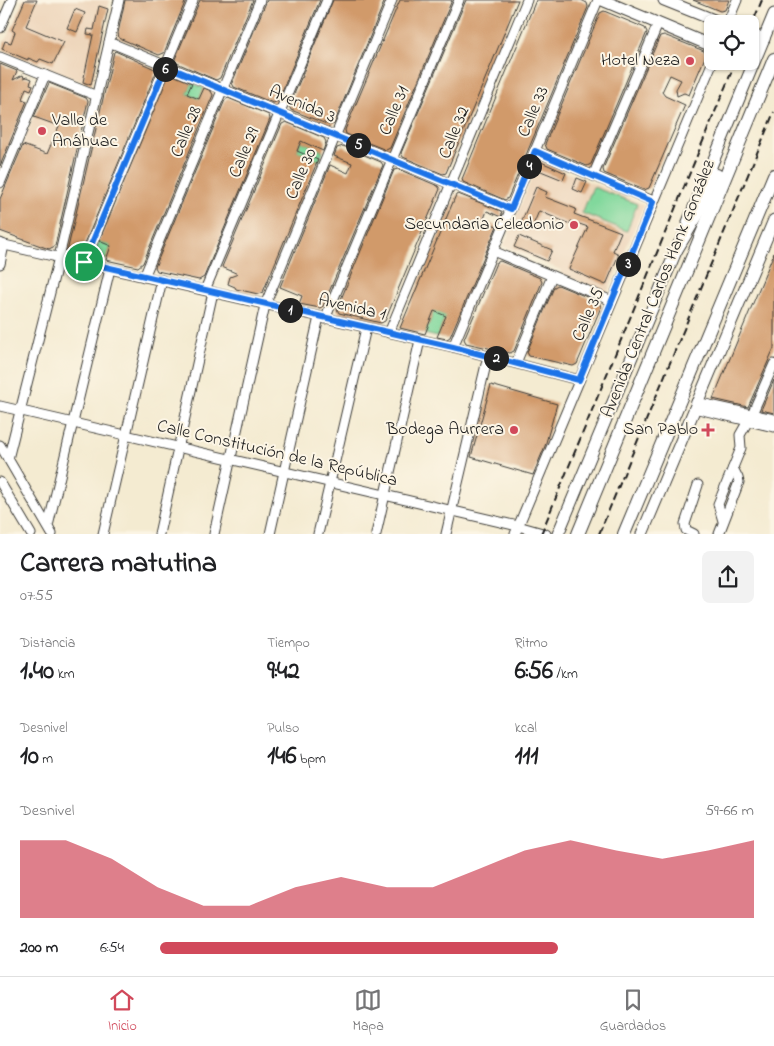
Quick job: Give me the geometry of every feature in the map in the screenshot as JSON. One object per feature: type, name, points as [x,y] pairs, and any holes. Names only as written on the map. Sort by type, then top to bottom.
[{"type":"highway","name":"Avenida Central Carlos Hank González","points":[[578,534],[774,59]]},
{"type":"highway","points":[[675,252],[696,217],[725,159],[747,123]]},
{"type":"highway","points":[[624,534],[774,175]]},
{"type":"highway","points":[[634,534],[647,496],[648,475]]},
{"type":"main road","points":[[600,0],[704,43]]},
{"type":"main road","points":[[666,0],[704,15]]},
{"type":"main road","name":"Avenida Central Carlos Hank González","points":[[558,534],[774,14]]},
{"type":"main road","points":[[759,37],[764,39]]},
{"type":"main road","points":[[642,534],[695,405],[771,236],[774,220]]},
{"type":"street","points":[[0,28],[12,0]]},
{"type":"street","points":[[8,459],[59,257],[119,0]]},
{"type":"street","points":[[84,262],[193,0]]},
{"type":"street","name":"Calle 28","points":[[144,276],[260,0]]},
{"type":"street","name":"Calle 29","points":[[158,534],[178,448],[209,291],[327,0]]},
{"type":"street","name":"Calle 30","points":[[214,534],[265,305],[392,0]]},
{"type":"street","name":"Calle 31","points":[[270,534],[322,318],[459,0]]},
{"type":"street","name":"Calle 32","points":[[389,333],[527,0]]},
{"type":"street","name":"Calle 33","points":[[453,347],[600,0]]},
{"type":"street","points":[[730,15],[737,0]]},
{"type":"street","points":[[593,176],[658,24]]},
{"type":"street","name":"Avenida 3","points":[[109,42],[511,209]]},
{"type":"street","points":[[0,57],[97,96]]},
{"type":"street","name":"Calle 35","points":[[516,530],[709,70]]},
{"type":"street","points":[[0,183],[45,75]]},
{"type":"street","points":[[535,151],[653,202]]},
{"type":"street","points":[[0,264],[1,244]]},
{"type":"street","name":"Avenida 1","points":[[1,244],[453,347],[579,380]]},
{"type":"street","points":[[493,251],[612,301]]},
{"type":"street","points":[[50,530],[110,269]]},
{"type":"street","points":[[516,363],[552,276]]},
{"type":"street","points":[[103,534],[162,280]]},
{"type":"street","points":[[318,534],[366,328]]},
{"type":"street","points":[[376,534],[420,340]]},
{"type":"street","points":[[446,534],[488,356]]},
{"type":"street","points":[[719,534],[739,482],[733,468],[741,448],[740,435],[750,418],[774,364]]},
{"type":"street","points":[[695,405],[750,418],[774,427]]},
{"type":"street","name":"Calle Constitución de la República","points":[[0,406],[451,510],[516,530],[546,534]]},
{"type":"street","points":[[750,418],[774,419]]},
{"type":"street","points":[[0,445],[50,530]]},
{"type":"street","points":[[0,498],[1,484]]},
{"type":"street","points":[[1,484],[31,534]]},
{"type":"street","points":[[694,534],[687,531],[685,524],[698,485]]},
{"type":"street","points":[[648,519],[650,534]]},
{"type":"shaded area","points":[[23,0],[110,0],[91,85],[2,49]]},
{"type":"shaded area","name":"Valle de Anáhuac","points":[[34,116],[59,126],[47,154],[22,145]]},
{"type":"shaded area","name":"Secundaria Celedonio","points":[[539,161],[644,205],[607,293],[560,273],[561,270],[504,246]]},
{"type":"green space","points":[[192,83],[204,88],[199,99],[187,94]]},
{"type":"green space","points":[[301,141],[323,151],[319,161],[297,151]]},
{"type":"green space","points":[[593,187],[637,204],[627,231],[582,213]]},
{"type":"green space","points":[[99,241],[111,246],[106,260],[97,258],[94,253]]},
{"type":"green space","points":[[434,311],[446,316],[437,337],[425,334]]},
{"type":"building","points":[[25,0],[37,0],[26,26],[64,42],[53,64],[40,59],[38,62],[28,58],[28,60],[2,49],[5,41],[11,43],[15,32],[12,30]]},
{"type":"building","points":[[125,0],[186,0],[164,53],[159,55],[119,38],[118,33]]},
{"type":"building","points":[[200,0],[253,0],[220,78],[216,80],[177,63],[175,59]]},
{"type":"building","points":[[267,0],[320,0],[278,101],[273,103],[234,87],[232,83]]},
{"type":"building","points":[[333,0],[385,0],[334,124],[329,125],[291,110],[289,106],[303,77],[302,75]]},
{"type":"building","points":[[400,0],[452,0],[390,148],[386,150],[346,134],[345,130]]},
{"type":"building","points":[[466,0],[518,0],[446,173],[443,174],[403,157],[401,153]]},
{"type":"building","points":[[536,0],[581,0],[587,3],[588,7],[508,198],[505,200],[463,182],[462,179]]},
{"type":"building","points":[[693,0],[729,0],[725,10],[720,11]]},
{"type":"building","points":[[99,6],[108,9],[91,85],[83,82],[93,35],[87,34],[88,29],[94,30]]},
{"type":"building","points":[[75,9],[85,13],[77,32],[67,28]]},
{"type":"building","points":[[604,11],[645,28],[647,32],[591,164],[587,166],[547,149],[545,144],[600,13]]},
{"type":"building","points":[[664,35],[704,51],[704,60],[689,95],[684,93],[677,96],[676,89],[681,80],[670,75],[662,92],[665,96],[685,105],[649,188],[644,190],[604,173],[603,169],[660,36]]},
{"type":"building","points":[[115,51],[157,70],[81,253],[77,255],[67,252]]},
{"type":"building","points":[[0,64],[17,71],[13,80],[23,75],[24,78],[32,79],[30,84],[33,85],[31,90],[26,88],[22,99],[27,101],[0,166]]},
{"type":"building","points":[[173,75],[192,83],[187,94],[199,99],[204,88],[211,91],[213,95],[143,263],[138,267],[106,260],[111,246],[99,241],[168,77]]},
{"type":"building","points":[[49,83],[86,98],[88,101],[55,246],[49,249],[0,231],[0,199],[23,145],[47,154],[59,126],[34,117]]},
{"type":"building","points":[[228,98],[269,115],[270,119],[204,277],[199,280],[157,271],[155,267],[225,100]]},
{"type":"building","points":[[286,122],[324,138],[326,142],[323,151],[301,141],[297,151],[318,160],[263,292],[258,294],[236,289],[228,284],[230,277],[238,274],[222,267],[282,124]]},
{"type":"building","points":[[343,146],[381,162],[383,165],[323,306],[320,308],[299,304],[302,296],[280,287],[330,165],[348,173],[352,163],[334,156],[337,148]]},
{"type":"building","points":[[539,161],[566,173],[563,180],[536,169]]},
{"type":"building","points":[[398,169],[438,186],[440,189],[385,321],[381,323],[339,313],[337,309],[394,170]]},
{"type":"building","points":[[577,178],[587,182],[582,193],[573,189]]},
{"type":"building","points":[[536,187],[547,192],[545,197],[576,209],[574,214],[621,232],[613,251],[619,254],[606,285],[569,269],[588,227],[571,221],[570,224],[539,211],[531,230],[520,225]]},
{"type":"building","points":[[458,194],[501,211],[502,214],[501,217],[487,211],[483,221],[497,226],[450,337],[447,339],[437,337],[446,316],[434,311],[425,334],[400,328],[456,195]]},
{"type":"building","points":[[519,236],[552,250],[547,261],[514,247]]},
{"type":"building","points":[[774,253],[774,348],[748,407],[713,399]]},
{"type":"building","points":[[500,261],[540,278],[542,282],[514,351],[510,353],[466,343],[464,339],[496,263]]},
{"type":"building","points":[[558,285],[599,302],[601,307],[577,364],[573,366],[529,356],[527,352],[554,287]]},
{"type":"building","points":[[774,380],[774,413],[761,410]]},
{"type":"building","name":"Bodega Aurrera","points":[[491,385],[557,404],[545,446],[533,475],[471,457]]},
{"type":"railway","points":[[756,15],[762,0]]},
{"type":"railway","points":[[541,534],[732,70]]},
{"type":"railway","points":[[599,534],[774,112]]},
{"type":"place","name":"Hotel Neza","points":[[690,61]]},
{"type":"place","name":"Valle de Anáhuac","points":[[42,131]]},
{"type":"place","name":"Secundaria Celedonio","points":[[574,225]]},
{"type":"place","name":"Bodega Aurrera","points":[[514,430]]},
{"type":"place","name":"San Pablo","points":[[708,430]]},
{"type":"route","points":[[166,66],[511,209],[535,151],[653,202],[579,380],[453,347],[84,262],[166,66]]}]
